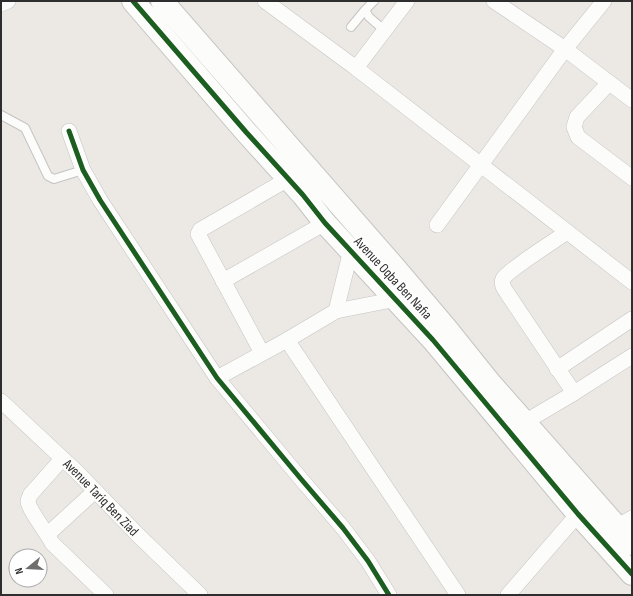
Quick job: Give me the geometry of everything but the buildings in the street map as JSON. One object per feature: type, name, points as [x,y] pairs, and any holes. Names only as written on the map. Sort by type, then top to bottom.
[{"type":"street","points":[[1,4],[8,1]]},
{"type":"street","name":"Avenue Oqba Ben Nafia","points":[[133,1],[325,223],[397,299],[433,340],[578,514],[632,574]]},
{"type":"street","name":"Avenue Oqba Ben Nafia","points":[[162,1],[395,268],[490,383],[525,422],[624,522],[632,544]]},
{"type":"street","points":[[265,1],[356,68],[632,282]]},
{"type":"street","points":[[356,68],[407,1]]},
{"type":"street","points":[[494,1],[565,49],[632,100]]},
{"type":"street","points":[[437,225],[565,49],[604,1]]},
{"type":"street","points":[[610,83],[576,117],[574,127],[578,137],[631,175]]},
{"type":"street","points":[[69,131],[82,170],[120,232],[217,378],[300,479],[343,528],[368,561],[389,595]]},
{"type":"street","points":[[262,353],[198,234],[200,230],[288,179]]},
{"type":"street","points":[[224,281],[325,223]]},
{"type":"street","points":[[567,232],[514,269],[503,279],[502,283],[506,293],[574,393]]},
{"type":"street","points":[[336,311],[351,250]]},
{"type":"street","points":[[217,378],[287,340],[336,311],[397,299]]},
{"type":"street","points":[[557,369],[632,319]]},
{"type":"street","points":[[287,340],[458,595]]},
{"type":"street","points":[[525,422],[632,356]]},
{"type":"street","name":"Avenue Tariq Ben Ziad","points":[[1,401],[200,595]]},
{"type":"street","points":[[62,459],[30,495],[28,501],[30,508],[48,534],[52,543],[106,595]]},
{"type":"street","points":[[48,534],[95,491]]},
{"type":"street","points":[[508,595],[578,514]]},
{"type":"lane","points":[[351,27],[374,1]]},
{"type":"lane","points":[[365,10],[369,17],[384,30]]},
{"type":"lane","points":[[1,115],[25,128],[48,176],[54,179],[82,170]]},
{"type":"cycle path","points":[[133,1],[246,132],[303,195],[325,223],[433,340],[578,514],[632,574]]},
{"type":"cycle path","points":[[69,131],[83,170],[100,200],[217,378],[343,528],[368,561],[389,595]]}]
